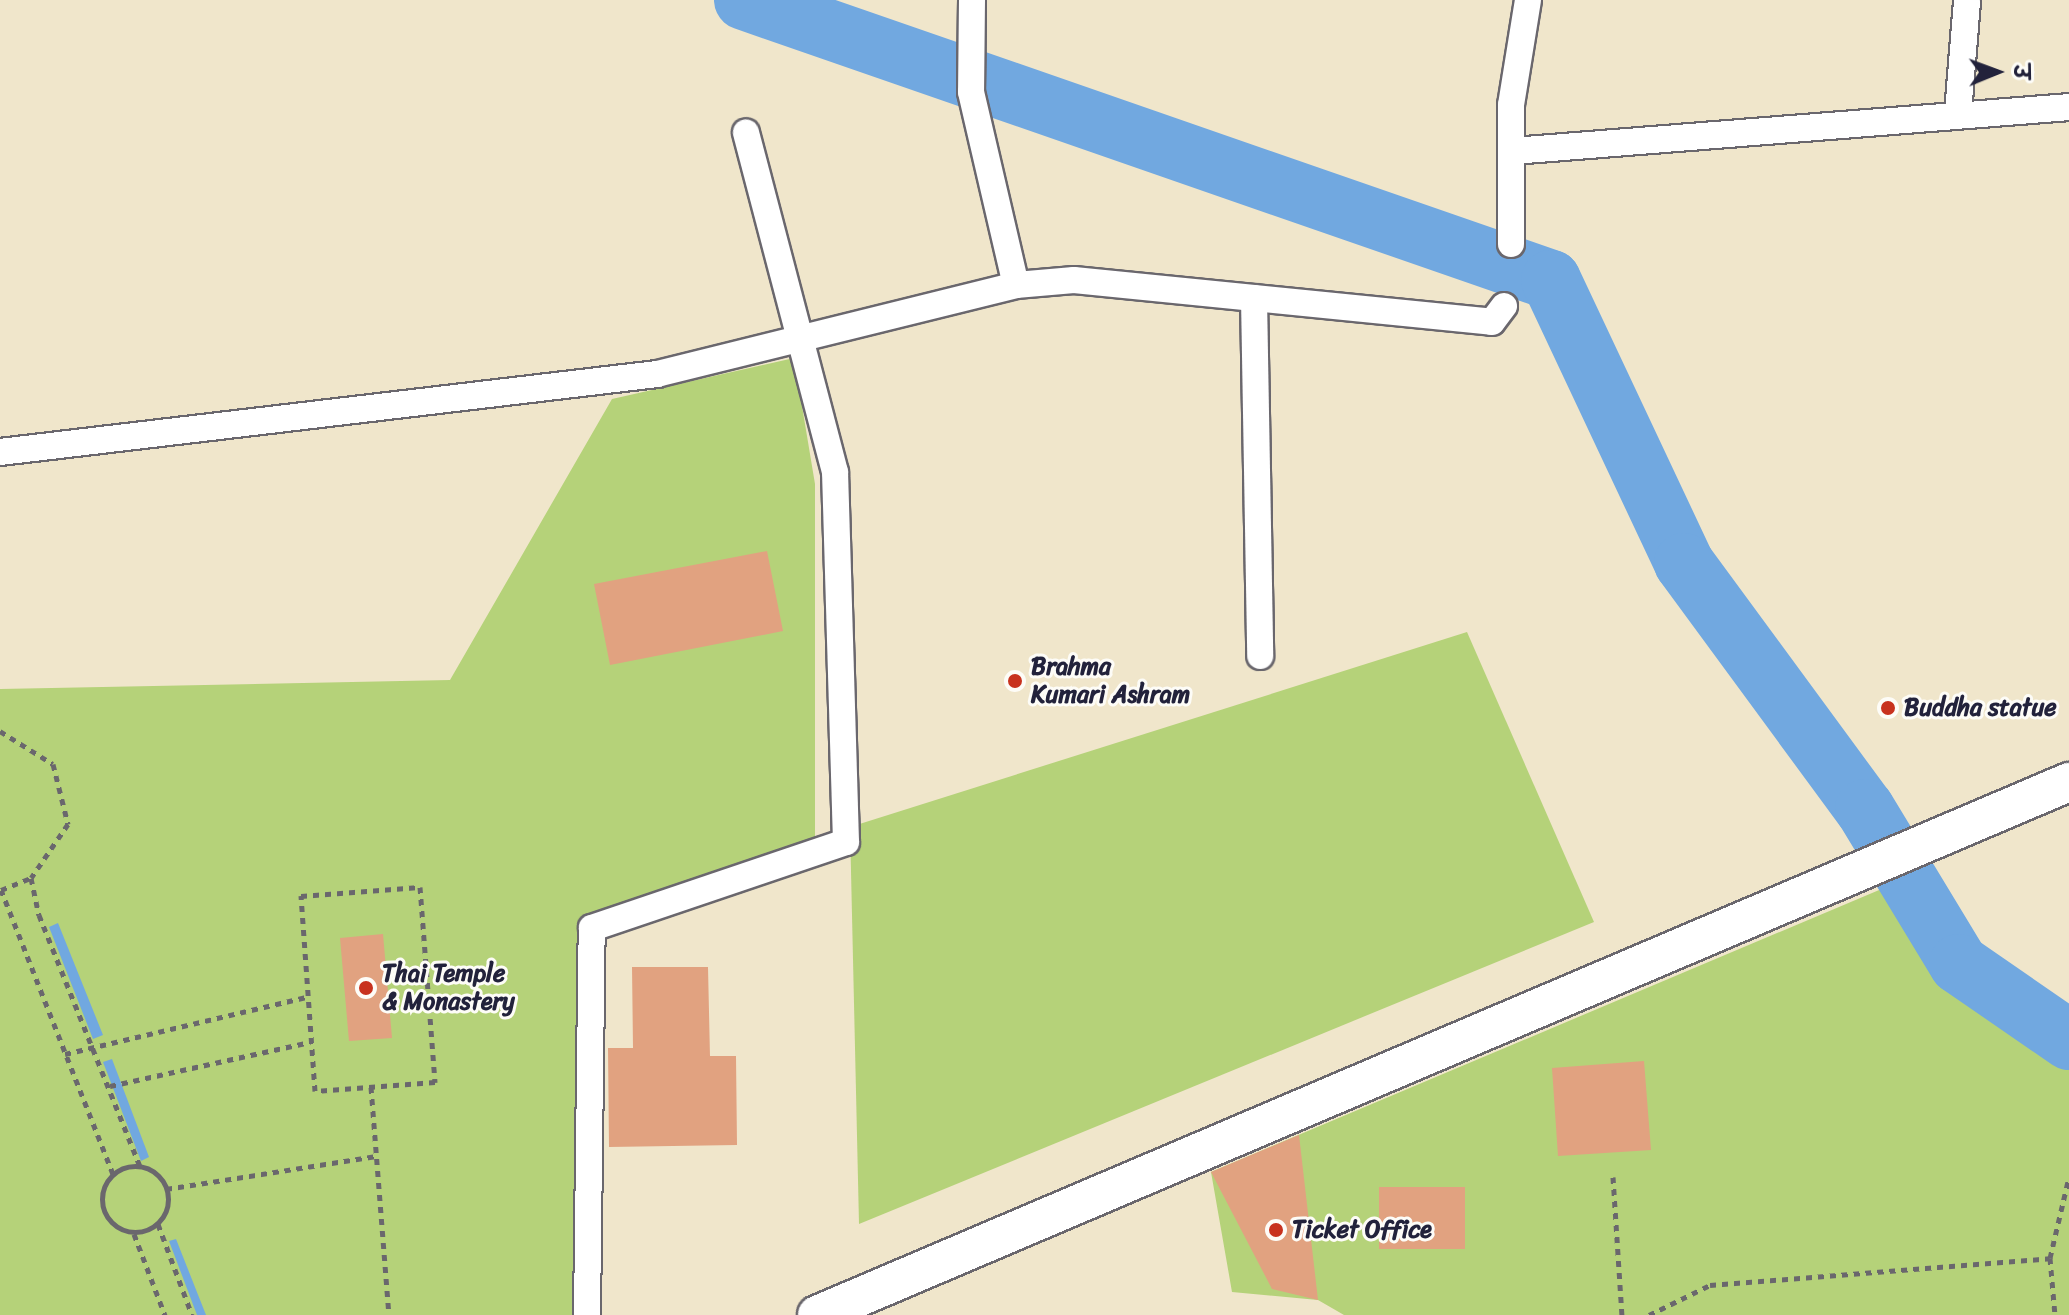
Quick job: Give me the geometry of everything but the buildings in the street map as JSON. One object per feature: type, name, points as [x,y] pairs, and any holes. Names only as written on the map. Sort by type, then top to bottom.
[{"type":"street","points":[[972,0],[969,45],[971,92],[1016,285]]},
{"type":"street","points":[[1511,244],[1511,105],[1528,0]]},
{"type":"street","points":[[1958,113],[1967,0]]},
{"type":"street","points":[[1513,151],[1958,113],[2069,107]]},
{"type":"street","points":[[587,1315],[592,928],[846,842],[835,472],[746,132]]},
{"type":"street","points":[[0,452],[657,374],[1016,285],[1074,280],[1492,322],[1504,306]]},
{"type":"street","points":[[1254,298],[1260,656]]},
{"type":"street","points":[[817,1315],[1874,860],[2069,782]]},
{"type":"path","points":[[0,731],[53,764],[68,824],[31,878],[0,890],[113,1174]]},
{"type":"path","points":[[31,878],[91,1050],[110,1086],[140,1166],[166,1189]]},
{"type":"path","points":[[420,887],[435,1082],[315,1091],[306,997],[301,896],[420,887]]},
{"type":"path","points":[[65,1054],[306,997]]},
{"type":"path","points":[[110,1086],[310,1042]]},
{"type":"path","points":[[371,1087],[389,1315]]},
{"type":"path","points":[[166,1189],[376,1156]]},
{"type":"path","points":[[140,1166],[113,1174],[102,1192],[104,1213],[134,1234],[165,1315]]},
{"type":"path","points":[[1613,1177],[1622,1315]]},
{"type":"path","points":[[2055,1315],[2050,1258],[2069,1177]]},
{"type":"path","points":[[166,1189],[158,1224],[192,1315]]},
{"type":"path","points":[[134,1234],[158,1224]]},
{"type":"path","points":[[1649,1315],[1710,1285],[2050,1258]]},
{"type":"green space","points":[[794,358],[815,484],[815,840],[581,926],[575,1315],[0,1315],[0,689],[450,680],[612,399]]},
{"type":"green space","points":[[1467,632],[1594,922],[859,1224],[850,827]]},
{"type":"green space","points":[[1891,885],[1952,994],[2069,1070],[2069,1315],[1344,1315],[1318,1300],[1232,1292],[1211,1172]]},
{"type":"water","points":[[58,923],[103,1035],[93,1039],[49,927]]},
{"type":"water","points":[[112,1059],[149,1157],[141,1161],[103,1062]]},
{"type":"water","points":[[176,1239],[206,1315],[197,1315],[169,1241]]},
{"type":"waterway","points":[[744,0],[1551,280],[1684,563],[1865,809],[1959,964],[2069,1040]]},
{"type":"place","name":"Brahma Kumari Ashram","points":[[1015,681]]},
{"type":"place","name":"Buddha statue","points":[[1888,708]]},
{"type":"place","name":"Thai Temple & Monastery","points":[[366,988]]},
{"type":"place","name":"Ticket Office","points":[[1276,1230]]}]
